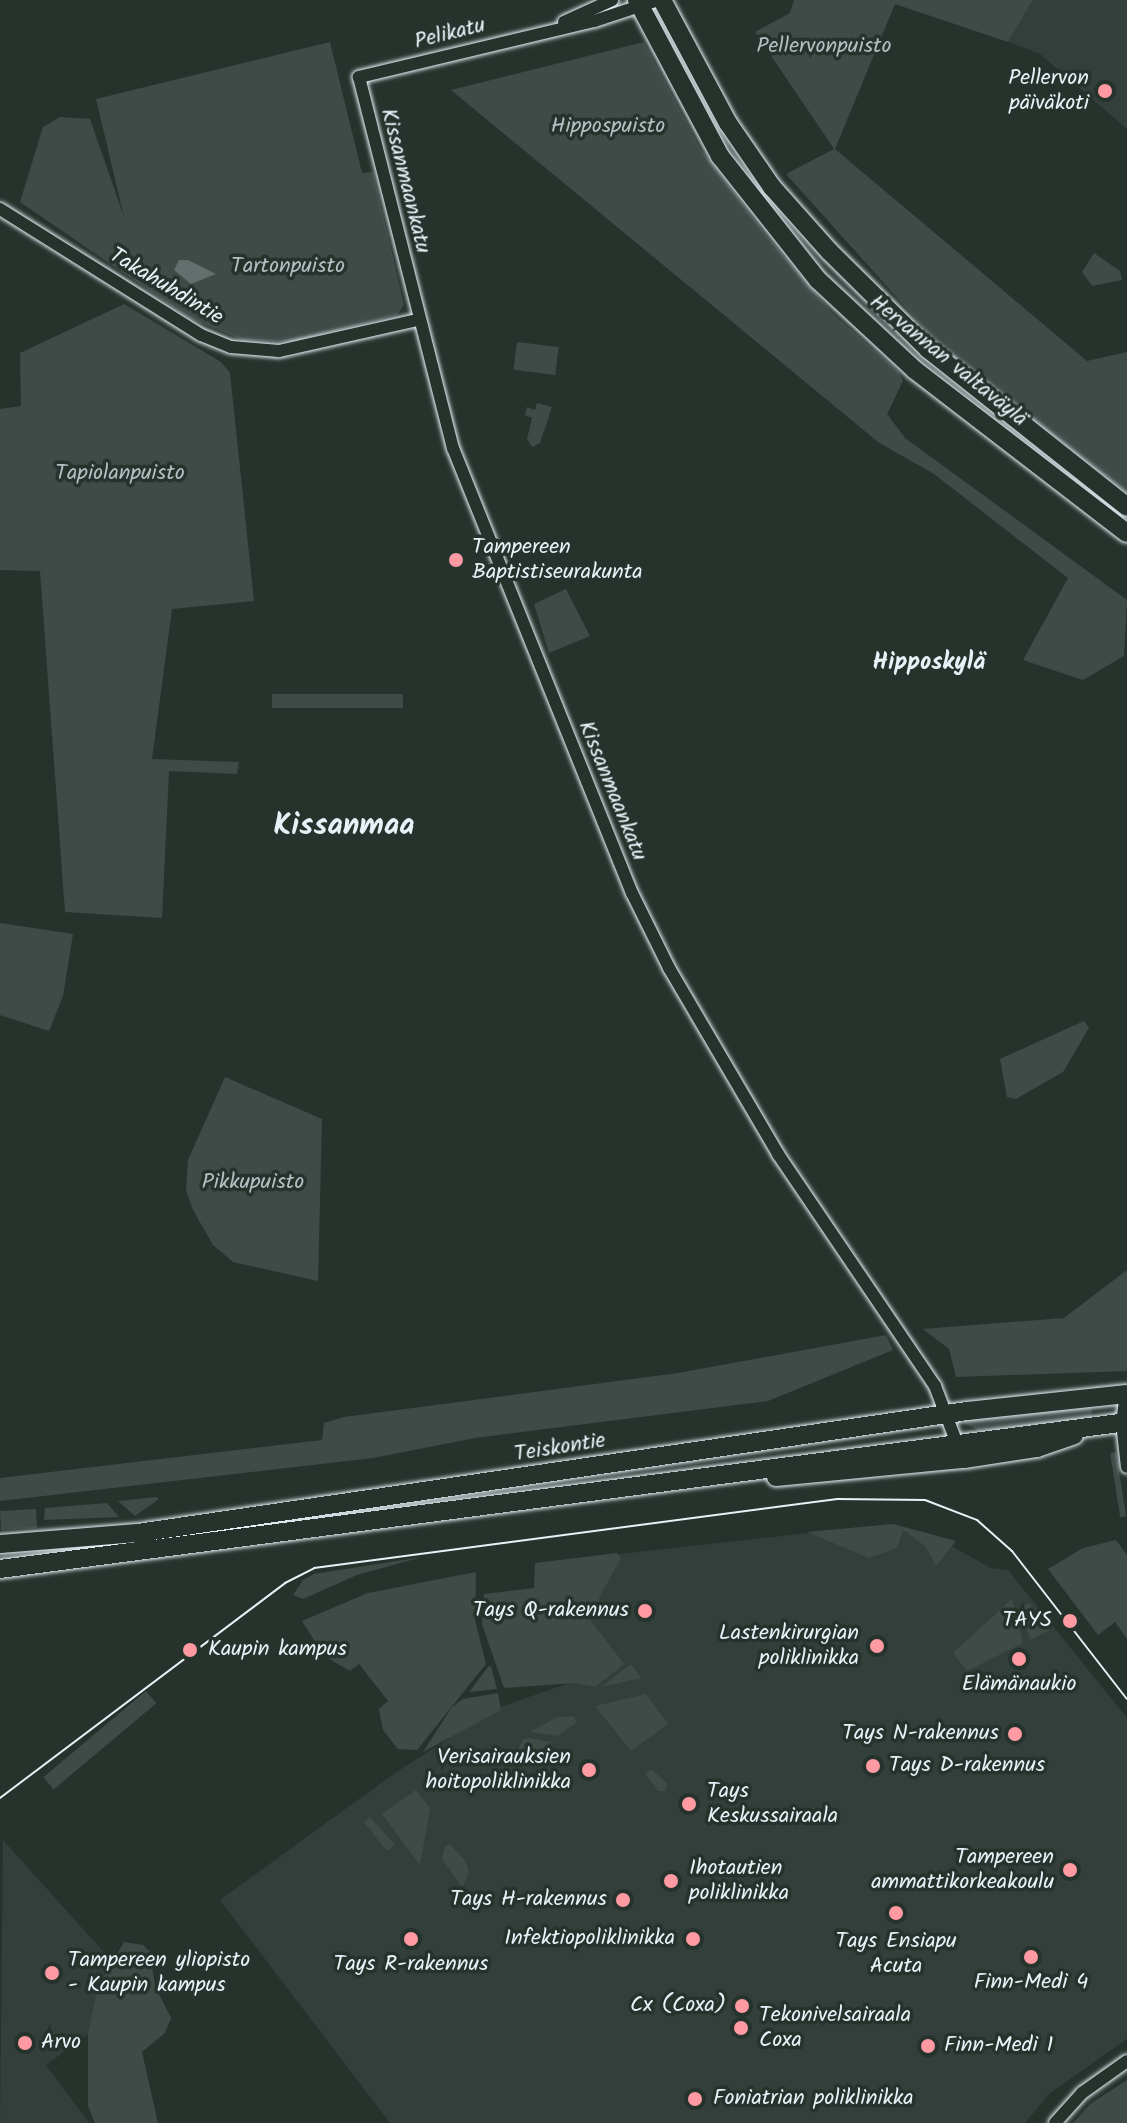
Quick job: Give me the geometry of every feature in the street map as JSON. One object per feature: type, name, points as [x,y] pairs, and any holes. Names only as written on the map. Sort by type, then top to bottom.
[{"type":"highway","name":"Hervannan valtaväylä","points":[[660,0],[728,123],[772,187],[830,252],[950,367],[1127,507]]},
{"type":"highway","name":"Hervannan valtaväylä","points":[[638,3],[720,156],[818,280],[915,370],[1127,533]]},
{"type":"highway","name":"Teiskontie","points":[[0,1544],[138,1533],[944,1414],[1127,1395]]},
{"type":"highway","points":[[0,1569],[955,1441],[1124,1422]]},
{"type":"highway","points":[[734,1472],[768,1478],[964,1459],[1037,1448],[1073,1436],[1079,1428]]},
{"type":"street","name":"Pelikatu","points":[[550,29],[612,0]]},
{"type":"street","name":"Pelikatu","points":[[359,77],[550,29],[638,3],[660,0]]},
{"type":"street","name":"Kissanmaankatu","points":[[359,77],[418,320],[453,448],[632,893],[736,1085],[935,1386],[964,1459]]},
{"type":"street","name":"Takahuhdintie","points":[[0,209],[201,335],[231,347],[279,351],[418,320]]},
{"type":"street","points":[[1127,1395],[1124,1422],[1127,1467]]},
{"type":"street","points":[[1055,2123],[1082,2093],[1127,2061]]},
{"type":"shaded area","name":"Pellervon päiväkoti","points":[[1033,0],[1127,0],[1127,129],[1040,54],[1008,42]]},
{"type":"shaded area","points":[[179,260],[188,260],[216,274],[191,284],[174,270]]},
{"type":"shaded area","name":"Tays Keskussairaala","points":[[881,1525],[928,1533],[991,1568],[1008,1570],[1127,1718],[1127,2039],[1050,2093],[1025,2123],[390,2123],[220,1900],[395,1773],[497,1708],[575,1681],[572,1611],[602,1556]]},
{"type":"shaded area","name":"Tampereen yliopisto - Kaupin kampus","points":[[3,1840],[110,1959],[88,2034],[46,2065],[89,2123],[0,2123]]},
{"type":"green space","name":"Pellervonpuisto","points":[[794,0],[1033,0],[1008,42],[895,4],[835,149],[1087,361],[1127,352],[1127,493],[944,350],[786,174],[834,149],[755,32],[790,13]]},
{"type":"green space","name":"Tartonpuisto","points":[[330,42],[362,173],[373,172],[404,305],[397,315],[290,342],[242,340],[189,318],[20,202],[43,127],[60,117],[90,119],[124,217],[96,99]]},
{"type":"green space","name":"Hippospuisto","points":[[644,42],[700,148],[766,235],[833,314],[898,371],[903,381],[887,414],[905,438],[1127,600],[1124,656],[1083,680],[1023,660],[1068,578],[934,474],[878,442],[451,90]]},
{"type":"green space","points":[[1094,253],[1120,271],[1122,280],[1092,286],[1082,272]]},
{"type":"green space","name":"Tapiolanpuisto","points":[[124,304],[221,362],[230,373],[254,601],[172,609],[152,759],[239,762],[237,774],[169,771],[162,918],[65,912],[40,571],[0,570],[0,409],[21,406],[20,353]]},
{"type":"green space","points":[[517,342],[559,347],[555,375],[514,370]]},
{"type":"green space","points":[[537,403],[552,407],[540,443],[532,447],[527,439],[532,418],[525,415],[527,407],[535,410]]},
{"type":"green space","points":[[566,589],[590,636],[549,653],[534,604]]},
{"type":"green space","points":[[272,694],[403,694],[403,708],[272,708]]},
{"type":"green space","points":[[0,923],[73,934],[63,996],[49,1031],[0,1015]]},
{"type":"green space","points":[[1084,1021],[1089,1028],[1063,1072],[1016,1099],[1007,1097],[1000,1059]]},
{"type":"green space","name":"Pikkupuisto","points":[[225,1077],[322,1119],[318,1281],[233,1262],[213,1245],[193,1210],[186,1191],[188,1160]]},
{"type":"green space","points":[[1127,1270],[1127,1371],[956,1377],[949,1349],[923,1329],[1064,1318]]},
{"type":"green space","points":[[886,1335],[893,1350],[768,1401],[475,1438],[373,1458],[0,1501],[0,1478],[322,1440],[324,1423],[344,1417],[678,1373]]},
{"type":"green space","points":[[1091,1404],[1092,1418],[980,1431],[965,1424],[966,1420]]},
{"type":"green space","points":[[1116,1452],[1126,1516],[1120,1517],[1110,1453]]},
{"type":"green space","points":[[157,1497],[159,1499],[135,1516],[118,1501]]},
{"type":"green space","points":[[107,1503],[119,1517],[44,1520],[45,1508]]},
{"type":"green space","points":[[36,1509],[37,1528],[1,1530],[0,1511]]},
{"type":"green space","points":[[893,1524],[956,1541],[936,1566],[925,1546],[903,1530],[897,1548],[869,1558],[807,1532]]},
{"type":"green space","points":[[1116,1540],[1127,1555],[1127,1639],[1115,1622],[1098,1635],[1048,1569],[1083,1548]]},
{"type":"green space","points":[[617,1553],[621,1558],[599,1598],[601,1605],[585,1613],[624,1664],[595,1687],[576,1683],[504,1688],[482,1624],[484,1594],[534,1588],[535,1563]]},
{"type":"green space","points":[[422,1557],[357,1575],[303,1599],[293,1595],[303,1580],[314,1574]]},
{"type":"green space","points":[[476,1572],[475,1620],[486,1664],[417,1750],[398,1749],[383,1730],[379,1709],[388,1701],[359,1664],[350,1671],[324,1656],[302,1621],[368,1593]]},
{"type":"green space","points":[[1012,1599],[1023,1643],[967,1671],[953,1653]]},
{"type":"green space","points":[[1029,1603],[1050,1630],[1030,1640],[1022,1608]]},
{"type":"green space","points":[[631,1664],[641,1678],[601,1687]]},
{"type":"green space","points":[[491,1666],[497,1689],[469,1692],[488,1667]]},
{"type":"green space","points":[[146,1691],[156,1703],[54,1789],[43,1777]]},
{"type":"green space","points":[[498,1693],[501,1710],[423,1752],[452,1707],[463,1699]]},
{"type":"green space","points":[[646,1694],[668,1724],[631,1751],[595,1706]]},
{"type":"green space","points":[[573,1716],[577,1722],[558,1736],[530,1732],[557,1717]]},
{"type":"green space","points":[[523,1739],[551,1742],[527,1761],[518,1750]]},
{"type":"green space","points":[[651,1769],[667,1783],[666,1791],[658,1791],[645,1774]]},
{"type":"green space","points":[[416,1790],[430,1808],[420,1865],[382,1814]]},
{"type":"green space","points":[[370,1817],[395,1845],[387,1851],[364,1822]]},
{"type":"green space","points":[[450,1844],[466,1862],[469,1873],[462,1887],[442,1859],[445,1846]]},
{"type":"green space","points":[[124,1942],[143,1945],[150,1952],[155,1986],[171,2018],[165,2033],[142,2052],[158,2123],[95,2123],[88,2106],[88,2034],[98,1987]]},
{"type":"green space","points":[[1127,2080],[1127,2123],[1073,2123],[1090,2104]]},
{"type":"tram line","points":[[0,1798],[285,1583],[314,1568],[837,1499],[925,1500],[977,1520],[1012,1551],[1127,1699]]},
{"type":"place","name":"Pellervon päiväkoti","points":[[1105,91]]},
{"type":"place","name":"Tampereen Baptistiseurakunta","points":[[456,560]]},
{"type":"place","name":"Tays Q-rakennus","points":[[645,1611]]},
{"type":"place","name":"TAYS","points":[[1070,1621]]},
{"type":"place","name":"Lastenkirurgian poliklinikka","points":[[877,1646]]},
{"type":"place","name":"Kaupin kampus","points":[[190,1650]]},
{"type":"place","name":"Elämänaukio","points":[[1019,1659]]},
{"type":"place","name":"Tays N-rakennus","points":[[1015,1734]]},
{"type":"place","name":"Tays D-rakennus","points":[[873,1766]]},
{"type":"place","name":"Verisairauksien hoitopoliklinikka","points":[[589,1770]]},
{"type":"place","name":"Tays Keskussairaala","points":[[689,1804]]},
{"type":"place","name":"Tampereen ammattikorkeakoulu","points":[[1070,1870]]},
{"type":"place","name":"Ihotautien poliklinikka","points":[[671,1881]]},
{"type":"place","name":"Tays H-rakennus","points":[[623,1900]]},
{"type":"place","name":"Tays Ensiapu Acuta","points":[[896,1913]]},
{"type":"place","name":"Tays R-rakennus","points":[[411,1939]]},
{"type":"place","name":"Infektiopoliklinikka","points":[[693,1939]]},
{"type":"place","name":"Finn-Medi 4","points":[[1031,1957]]},
{"type":"place","name":"Tampereen yliopisto - Kaupin kampus","points":[[52,1973]]},
{"type":"place","name":"Cx (Coxa)","points":[[742,2006]]},
{"type":"place","name":"Tekonivelsairaala Coxa","points":[[741,2028]]},
{"type":"place","name":"Arvo","points":[[25,2043]]},
{"type":"place","name":"Finn-Medi 1","points":[[928,2046]]},
{"type":"place","name":"Foniatrian poliklinikka","points":[[695,2099]]},
{"type":"district","name":"Hipposkylä","points":[[929,663]]},
{"type":"district","name":"Kissanmaa","points":[[344,826]]}]
